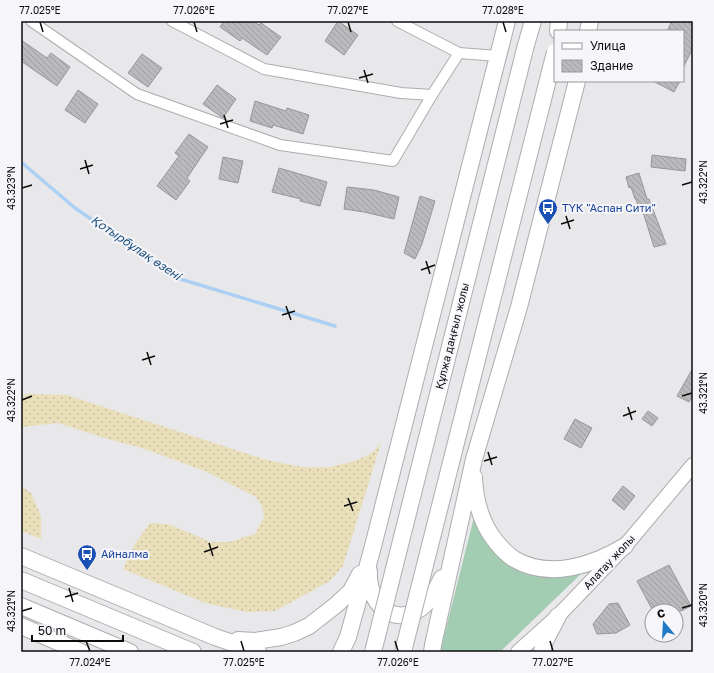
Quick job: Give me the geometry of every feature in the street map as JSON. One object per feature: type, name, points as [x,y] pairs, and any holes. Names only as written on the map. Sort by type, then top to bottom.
[{"type":"main road","points":[[341,652],[348,636],[371,555],[507,21]]},
{"type":"main road","name":"Құлжа даңғыл жолы","points":[[373,652],[533,21]]},
{"type":"main road","points":[[403,652],[554,56]]},
{"type":"main road","points":[[432,652],[432,645],[474,459],[519,307],[577,82]]},
{"type":"main road","points":[[474,459],[474,483],[482,519],[494,539],[514,559],[539,568],[554,569],[596,561],[625,546]]},
{"type":"main road","name":"Алатау жолы","points":[[518,652],[558,616],[625,546],[693,465]]},
{"type":"main road","points":[[371,555],[368,575],[370,587],[377,603],[389,613],[405,615],[422,608],[428,602],[447,567],[454,548]]},
{"type":"main road","points":[[215,637],[242,641],[267,640],[294,633],[308,626],[336,605],[350,591],[371,555]]},
{"type":"main road","points":[[21,556],[249,652]]},
{"type":"main road","points":[[21,580],[193,652]]},
{"type":"main road","points":[[21,606],[130,652]]},
{"type":"main road","points":[[542,652],[544,643],[558,616]]},
{"type":"main road","points":[[21,626],[81,652]]},
{"type":"main road","points":[[232,644],[258,652]]},
{"type":"street","points":[[31,21],[137,94],[280,145],[392,160],[459,53]]},
{"type":"street","points":[[172,21],[264,69],[401,93],[432,95]]},
{"type":"street","points":[[397,21],[459,53],[498,56]]},
{"type":"green space","points":[[474,517],[493,548],[584,571],[500,652],[440,652]]},
{"type":"sand","points":[[29,394],[67,395],[266,460],[302,467],[330,467],[355,461],[372,453],[381,443],[343,566],[330,581],[275,611],[247,612],[205,603],[123,569],[134,545],[150,523],[168,524],[211,542],[229,542],[255,534],[264,517],[262,507],[256,497],[205,471],[142,448],[104,438],[58,423],[21,427],[21,396]]},
{"type":"sand","points":[[21,486],[31,493],[41,516],[41,539],[21,531]]},
{"type":"building","points":[[224,21],[253,21],[259,25],[261,23],[281,37],[267,55],[242,38],[240,41],[220,27]]},
{"type":"building","points":[[338,21],[358,35],[344,55],[325,41]]},
{"type":"building","points":[[672,21],[693,21],[693,48],[684,66],[684,30],[668,30]]},
{"type":"building","points":[[21,40],[47,58],[51,53],[70,67],[57,86],[21,61]]},
{"type":"building","points":[[142,54],[162,68],[148,87],[128,73]]},
{"type":"building","points":[[655,82],[679,82],[674,92]]},
{"type":"building","points":[[217,85],[236,99],[223,118],[203,104]]},
{"type":"building","points":[[78,90],[98,104],[85,123],[65,110]]},
{"type":"building","points":[[255,101],[286,111],[287,108],[309,115],[303,134],[273,125],[272,128],[250,121]]},
{"type":"building","points":[[189,134],[208,147],[187,178],[190,181],[176,200],[157,186],[179,156],[175,153]]},
{"type":"building","points":[[652,155],[686,159],[685,171],[651,167]]},
{"type":"building","points":[[223,157],[243,161],[238,183],[219,179]]},
{"type":"building","points":[[279,168],[327,182],[320,206],[300,201],[301,199],[272,192]]},
{"type":"building","points":[[639,173],[647,199],[649,199],[666,244],[654,247],[643,212],[640,212],[631,187],[629,188],[626,177]]},
{"type":"building","points":[[347,187],[374,190],[399,197],[394,219],[344,209]]},
{"type":"building","points":[[420,196],[435,201],[422,244],[415,259],[404,253]]},
{"type":"building","points":[[693,368],[693,395],[689,402],[677,396]]},
{"type":"building","points":[[648,411],[658,418],[652,426],[642,419]]},
{"type":"building","points":[[575,419],[592,428],[581,448],[564,439]]},
{"type":"building","points":[[623,486],[635,496],[624,510],[612,500]]},
{"type":"building","points":[[669,565],[691,606],[684,610],[684,603],[649,603],[637,581]]},
{"type":"building","points":[[618,603],[630,625],[616,633],[597,634],[593,624],[609,604]]},
{"type":"waterway","name":"Қотырбұлақ өзені","points":[[21,162],[75,208],[177,278],[335,326]]},
{"type":"place","name":"ТҮК \"Аспан Сити\"","points":[[548,225]]},
{"type":"place","name":"Айналма","points":[[87,571]]}]
